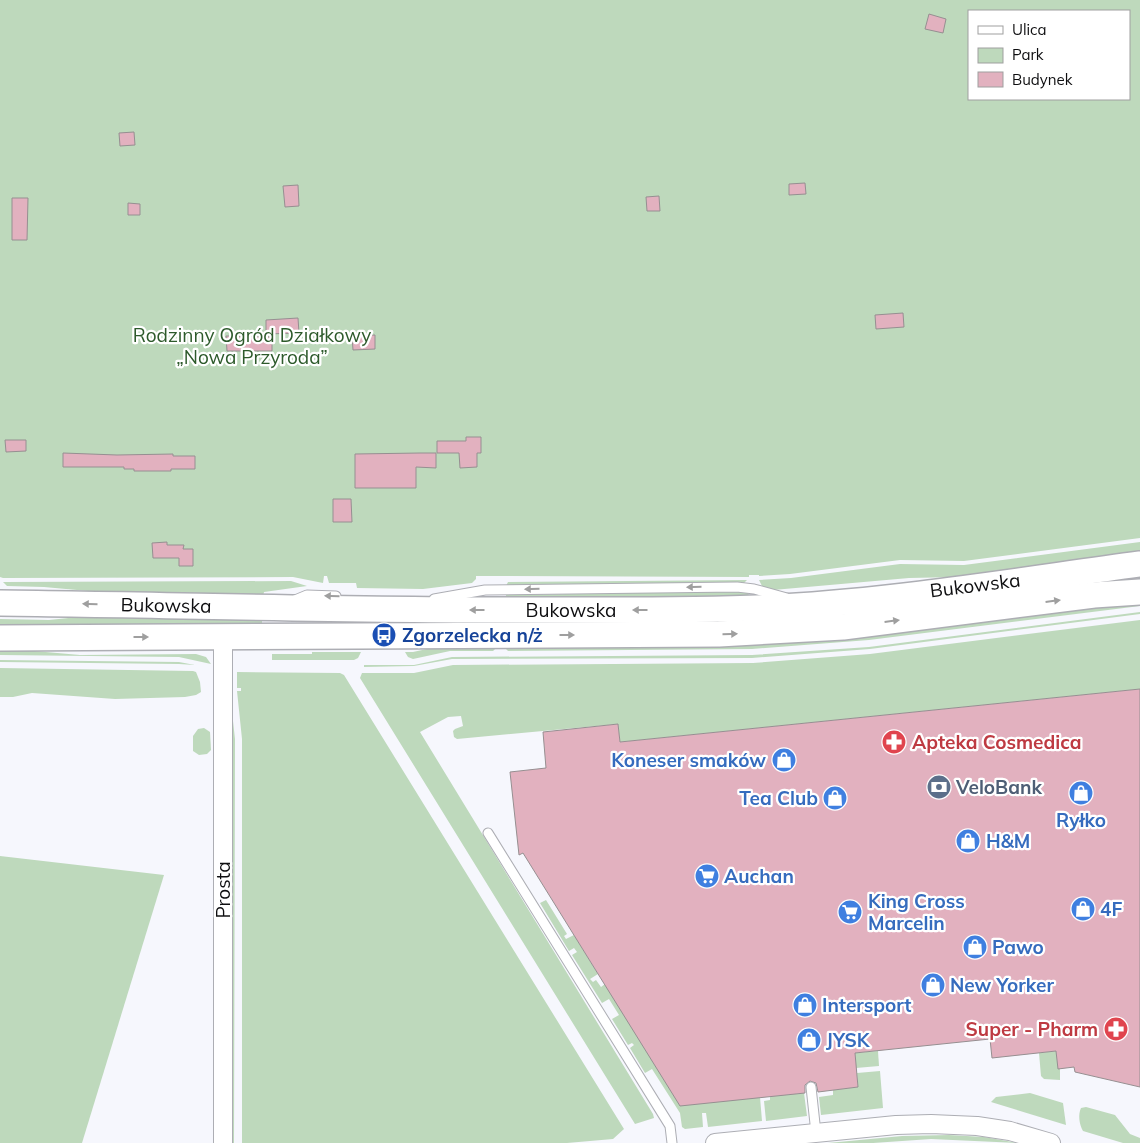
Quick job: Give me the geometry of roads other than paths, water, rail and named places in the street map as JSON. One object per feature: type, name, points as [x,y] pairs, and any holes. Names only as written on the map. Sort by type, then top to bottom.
[{"type":"main road","name":"Bukowska","points":[[0,602],[679,610],[811,604],[904,595],[1140,564]]},
{"type":"main road","name":"Bukowska","points":[[0,638],[719,634],[774,632],[843,627],[1094,595],[1140,592]]},
{"type":"street","name":"Prosta","points":[[223,636],[223,1143]]},
{"type":"street","points":[[715,1143],[931,1124],[977,1126],[1010,1131],[1051,1143]]},
{"type":"lane","points":[[278,606],[307,595],[346,597]]},
{"type":"lane","points":[[423,644],[448,635]]},
{"type":"lane","points":[[293,636],[326,646]]},
{"type":"lane","points":[[488,833],[670,1126],[672,1143]]},
{"type":"lane","points":[[811,1087],[816,1133]]},
{"type":"place","name":"Zgorzelecka n/ż","points":[[384,635]]},
{"type":"place","name":"Apteka Cosmedica","points":[[894,742]]},
{"type":"place","name":"Koneser smaków","points":[[784,760]]},
{"type":"place","name":"VeloBank","points":[[939,787]]},
{"type":"place","name":"Ryłko","points":[[1081,793]]},
{"type":"place","name":"Tea Club","points":[[835,798]]},
{"type":"place","name":"H&M","points":[[968,841]]},
{"type":"place","name":"Auchan","points":[[707,876]]},
{"type":"place","name":"4F","points":[[1083,909]]},
{"type":"place","name":"King Cross Marcelin","points":[[850,912]]},
{"type":"place","name":"Pawo","points":[[975,947]]},
{"type":"place","name":"New Yorker","points":[[933,985]]},
{"type":"place","name":"Intersport","points":[[805,1005]]},
{"type":"place","name":"Super - Pharm","points":[[1116,1029]]},
{"type":"place","name":"JYSK","points":[[809,1040]]},
{"type":"park label","name":"Rodzinny Ogród Działkowy „Nowa Przyroda”","points":[[252,346]]}]
